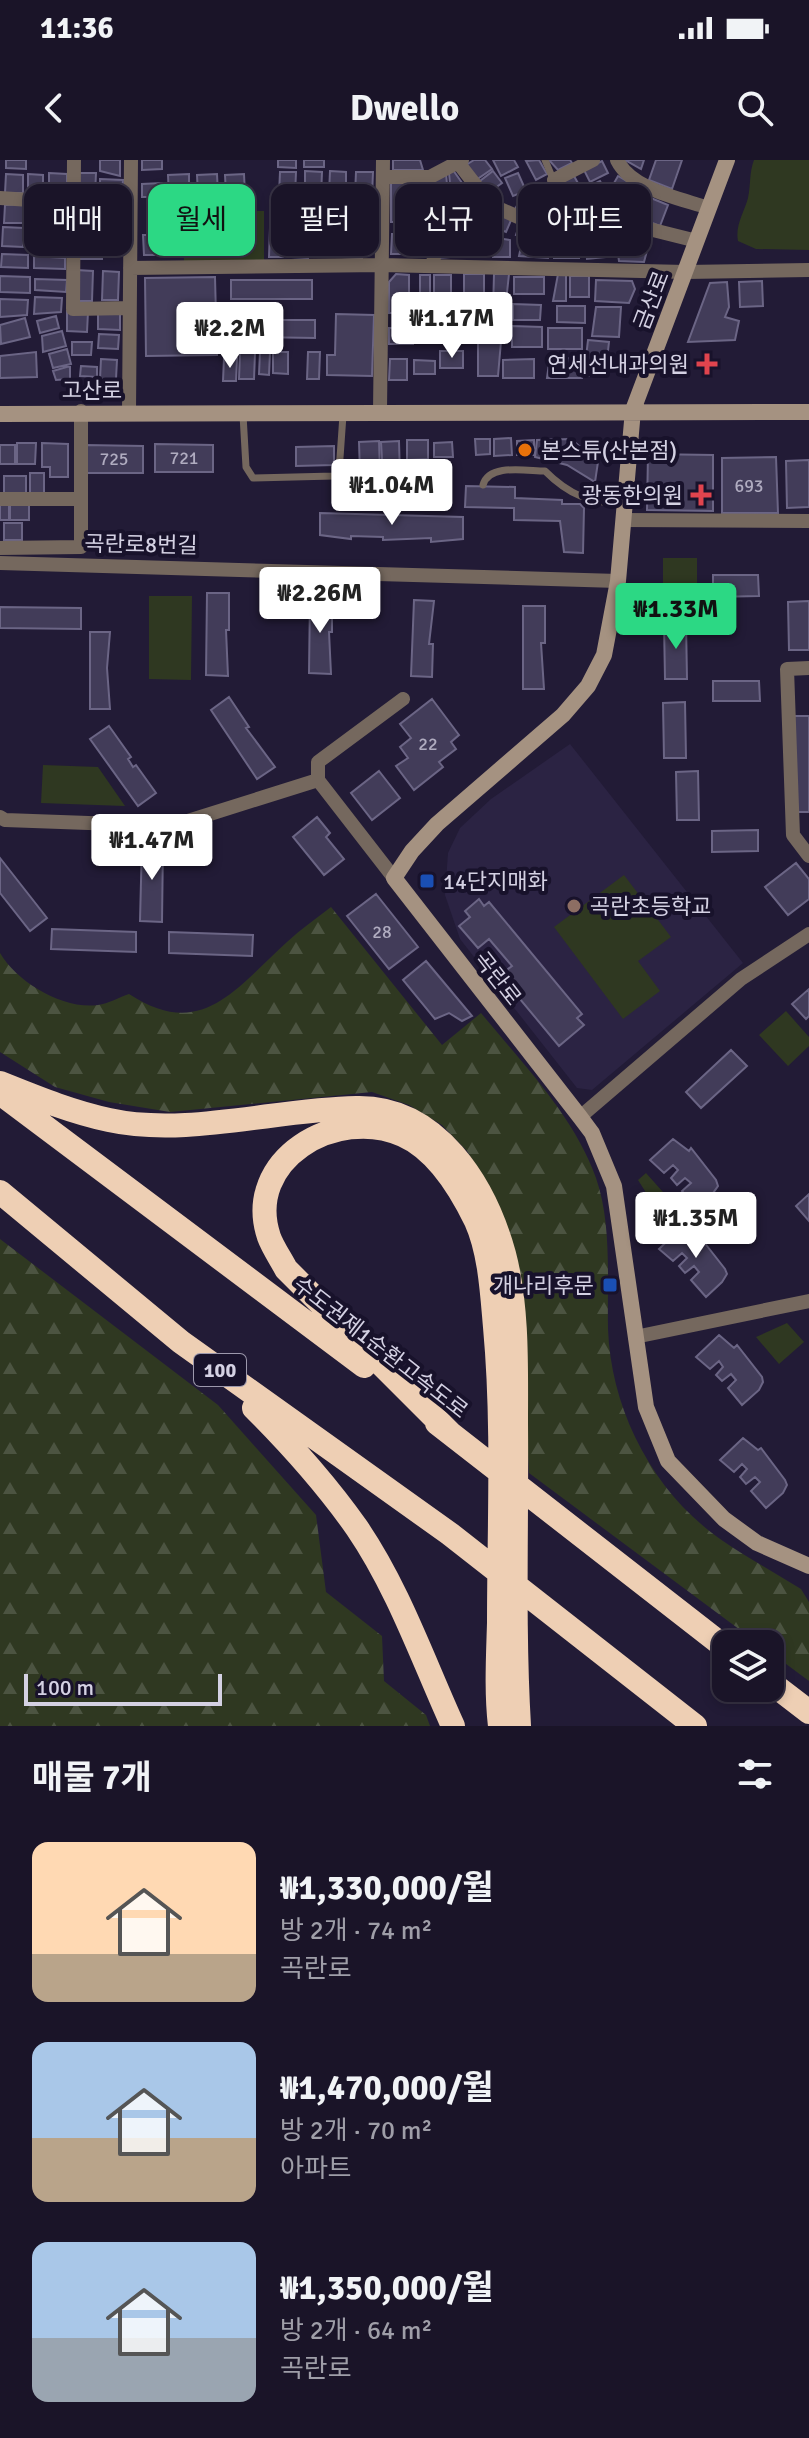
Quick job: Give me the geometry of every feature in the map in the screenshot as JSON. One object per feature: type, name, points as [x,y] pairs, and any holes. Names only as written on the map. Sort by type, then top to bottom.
[{"type":"highway","points":[[0,1083],[47,1102],[111,1121],[201,1121],[358,1108],[387,1111],[415,1122],[441,1140],[462,1164],[492,1218],[509,1284],[516,1369],[519,1726]]},
{"type":"highway","name":"수도권제1순환고속도로","points":[[0,1093],[279,1299],[712,1637]]},
{"type":"highway","points":[[450,1433],[286,1269],[269,1237],[265,1214],[269,1189],[280,1166],[297,1148],[340,1126],[368,1125],[403,1135],[429,1152],[465,1198],[480,1230],[492,1295],[499,1371],[500,1726]]},
{"type":"highway","name":"100","points":[[0,1192],[181,1342],[450,1534],[695,1726]]},
{"type":"highway","points":[[181,1342],[254,1408],[312,1467],[359,1531],[395,1597],[453,1726]]},
{"type":"highway","points":[[784,1693],[809,1712]]},
{"type":"street","points":[[74,160],[74,184]]},
{"type":"street","points":[[129,412],[131,160]]},
{"type":"street","points":[[380,411],[383,160]]},
{"type":"street","points":[[554,180],[593,160]]},
{"type":"street","points":[[617,160],[623,171],[640,184],[709,208]]},
{"type":"street","name":"금산로","points":[[633,410],[727,160]]},
{"type":"street","points":[[383,177],[430,177],[458,161],[491,205],[518,217]]},
{"type":"street","points":[[430,177],[434,265]]},
{"type":"street","points":[[0,198],[24,200]]},
{"type":"street","points":[[651,230],[697,241]]},
{"type":"street","points":[[74,256],[73,309],[129,308]]},
{"type":"street","points":[[130,268],[434,265],[686,272],[809,270]]},
{"type":"street","points":[[0,406],[41,412]]},
{"type":"street","points":[[403,699],[318,762],[318,780],[394,878],[412,851],[437,824],[563,715],[588,686],[604,655],[618,581],[633,410]]},
{"type":"street","points":[[0,548],[81,547],[81,411]]},
{"type":"street","name":"고산로","points":[[0,414],[81,411],[809,412]]},
{"type":"street","points":[[0,428],[41,412]]},
{"type":"street","points":[[0,499],[81,499]]},
{"type":"street","points":[[624,512],[809,521]]},
{"type":"street","name":"곡란로8번길","points":[[0,563],[618,581]]},
{"type":"street","points":[[809,668],[787,669],[793,835],[809,856]]},
{"type":"street","points":[[0,817],[5,820],[172,826],[318,780]]},
{"type":"street","name":"곡란로","points":[[394,878],[592,1133],[614,1186],[631,1283],[635,1337],[646,1407],[668,1461],[724,1519],[757,1543],[809,1566]]},
{"type":"street","points":[[580,1117],[741,979],[809,934]]},
{"type":"street","points":[[635,1337],[809,1301]]},
{"type":"lane","points":[[545,160],[556,184]]},
{"type":"lane","points":[[243,412],[246,467],[253,478],[334,476],[339,472],[343,411]]},
{"type":"lane","points":[[483,485],[485,478],[494,471],[545,471],[563,489],[624,512]]},
{"type":"shaded area","name":"곡란초등학교","points":[[570,744],[743,963],[592,1090],[577,1088],[460,939],[445,895],[448,853],[460,828],[491,799]]},
{"type":"green space","points":[[754,160],[809,160],[809,250],[756,249],[738,241]]},
{"type":"green space","points":[[255,211],[264,211],[264,264],[184,264],[184,256],[255,256]]},
{"type":"green space","points":[[663,558],[697,558],[697,617],[663,616]]},
{"type":"green space","points":[[149,596],[192,596],[191,680],[149,679]]},
{"type":"green space","points":[[43,765],[98,767],[125,806],[41,803]]},
{"type":"green space","points":[[624,875],[671,937],[638,961],[660,991],[623,1019],[554,927]]},
{"type":"green space","points":[[331,907],[442,1045],[481,1013],[561,1112],[586,1155],[601,1196],[608,1252],[611,1360],[628,1420],[657,1475],[698,1522],[732,1547],[801,1589],[809,1602],[809,1681],[784,1662],[784,1630],[740,1630],[529,1473],[519,1289],[507,1229],[488,1184],[467,1151],[442,1125],[409,1105],[372,1092],[170,1112],[109,1102],[55,1087],[0,1052],[0,953],[29,984],[70,1003],[98,1005],[129,994],[155,1007],[177,1013],[198,1011],[216,1003],[234,991],[292,937]]},
{"type":"green space","points":[[786,1011],[809,1037],[809,1046],[788,1066],[759,1035]]},
{"type":"green space","points":[[646,1173],[679,1210],[653,1234],[645,1191],[638,1180]]},
{"type":"green space","points":[[0,1239],[218,1405],[316,1515],[326,1592],[382,1636],[384,1681],[426,1715],[430,1726],[0,1726]]},
{"type":"green space","points":[[787,1323],[804,1342],[779,1364],[756,1337]]},
{"type":"building","points":[[6,160],[26,160],[26,169],[6,168]]},
{"type":"building","points":[[100,160],[120,160],[120,176],[100,171]]},
{"type":"building","points":[[142,160],[162,160],[162,169],[142,170]]},
{"type":"building","points":[[278,160],[296,160],[296,168],[278,167]]},
{"type":"building","points":[[304,160],[324,160],[324,167],[304,167]]},
{"type":"building","points":[[393,160],[420,160],[423,170],[393,170]]},
{"type":"building","points":[[474,160],[485,160],[492,169],[476,180],[466,165]]},
{"type":"building","points":[[493,160],[514,160],[518,167],[501,176]]},
{"type":"building","points":[[539,160],[547,174],[536,180],[526,161]]},
{"type":"building","points":[[549,160],[570,160],[572,163],[558,170]]},
{"type":"building","points":[[625,160],[644,160],[641,169]]},
{"type":"building","points":[[656,160],[682,160],[672,189],[649,180]]},
{"type":"building","points":[[602,161],[608,173],[590,182],[584,170]]},
{"type":"building","points":[[453,170],[463,184],[450,184],[449,173]]},
{"type":"building","points":[[305,171],[322,172],[322,184],[305,184]]},
{"type":"building","points":[[330,171],[346,172],[346,184],[329,184]]},
{"type":"building","points":[[493,171],[502,183],[501,184],[476,184]]},
{"type":"building","points":[[280,172],[296,172],[296,184],[279,184]]},
{"type":"building","points":[[356,172],[373,172],[372,184],[355,184]]},
{"type":"building","points":[[49,173],[67,174],[67,184],[49,184]]},
{"type":"building","points":[[78,173],[96,173],[96,184],[77,184]]},
{"type":"building","points":[[446,173],[447,184],[434,184],[433,179]]},
{"type":"building","points":[[518,173],[523,184],[518,184],[518,194],[513,196],[505,178]]},
{"type":"building","points":[[6,174],[23,175],[23,193],[5,193]]},
{"type":"building","points":[[28,174],[43,175],[43,184],[28,184]]},
{"type":"building","points":[[189,174],[189,184],[168,184],[168,175]]},
{"type":"building","points":[[217,174],[217,184],[197,184],[197,175]]},
{"type":"building","points":[[244,174],[244,184],[225,184],[225,175]]},
{"type":"building","points":[[574,176],[578,184],[564,184],[563,181]]},
{"type":"building","points":[[618,176],[632,184],[613,184]]},
{"type":"building","points":[[100,179],[123,180],[123,184],[100,184]]},
{"type":"building","points":[[391,181],[411,182],[395,184],[395,222],[391,222]]},
{"type":"building","points":[[162,183],[162,184],[148,184],[148,197],[142,197],[142,184]]},
{"type":"building","points":[[651,198],[668,205],[660,226],[651,222]]},
{"type":"building","points":[[24,204],[24,223],[4,223],[5,205]]},
{"type":"building","points":[[502,214],[512,218],[506,232],[502,230]]},
{"type":"building","points":[[3,227],[24,228],[23,247],[2,246]]},
{"type":"building","points":[[271,228],[271,256],[283,257],[269,257]]},
{"type":"building","points":[[392,234],[395,234],[395,254],[391,254]]},
{"type":"building","points":[[143,235],[148,235],[148,255],[144,255]]},
{"type":"building","points":[[502,239],[510,240],[510,257],[493,257],[502,256]]},
{"type":"building","points":[[2,254],[28,256],[28,268],[1,267]]},
{"type":"building","points":[[34,256],[65,258],[65,269],[34,268]]},
{"type":"building","points":[[77,256],[102,256],[102,259],[77,259]]},
{"type":"building","points":[[554,256],[579,256],[579,258]]},
{"type":"building","points":[[618,256],[646,256],[644,262],[619,261]]},
{"type":"building","points":[[76,270],[93,271],[92,301],[75,301]]},
{"type":"building","points":[[103,271],[119,272],[118,300],[102,300]]},
{"type":"building","points":[[396,274],[409,275],[409,313],[389,313],[389,282]]},
{"type":"building","points":[[464,274],[484,274],[484,309],[464,309]]},
{"type":"building","points":[[494,274],[509,274],[505,311],[493,311]]},
{"type":"building","points":[[558,274],[566,275],[566,301],[553,301]]},
{"type":"building","points":[[420,275],[430,275],[430,312],[420,312]]},
{"type":"building","points":[[434,275],[451,275],[451,313],[434,312]]},
{"type":"building","points":[[0,276],[30,277],[30,293],[0,292]]},
{"type":"building","points":[[570,276],[589,276],[589,297],[570,297]]},
{"type":"building","points":[[215,277],[217,355],[146,356],[145,278]]},
{"type":"building","points":[[514,277],[544,277],[544,294],[514,294]]},
{"type":"building","points":[[35,279],[67,280],[66,292],[35,290]]},
{"type":"building","points":[[231,280],[312,280],[312,299],[231,299]]},
{"type":"building","points":[[596,280],[632,281],[635,289],[629,303],[595,301]]},
{"type":"building","points":[[762,281],[763,306],[740,307],[739,282]]},
{"type":"building","points":[[727,282],[729,307],[725,317],[739,321],[735,340],[688,342],[710,283]]},
{"type":"building","points":[[35,297],[62,298],[61,312],[34,314]]},
{"type":"building","points":[[0,299],[28,300],[27,315],[0,317]]},
{"type":"building","points":[[513,304],[541,305],[540,320],[513,320]]},
{"type":"building","points":[[557,306],[585,306],[585,323],[557,322]]},
{"type":"building","points":[[596,307],[621,307],[619,337],[592,336]]},
{"type":"building","points":[[98,310],[120,311],[120,330],[98,329]]},
{"type":"building","points":[[67,311],[88,312],[87,332],[67,331]]},
{"type":"building","points":[[336,314],[374,315],[372,376],[327,375],[327,355],[335,355]]},
{"type":"building","points":[[56,316],[59,328],[40,333],[37,321]]},
{"type":"building","points":[[478,317],[503,318],[498,376],[478,376]]},
{"type":"building","points":[[25,318],[30,337],[1,344],[0,325]]},
{"type":"building","points":[[247,320],[315,320],[315,338],[247,337]]},
{"type":"building","points":[[512,326],[542,327],[542,347],[512,347]]},
{"type":"building","points":[[389,328],[413,328],[413,344],[389,344]]},
{"type":"building","points":[[548,328],[582,328],[582,349],[548,349]]},
{"type":"building","points":[[62,331],[66,346],[43,352],[42,336]]},
{"type":"building","points":[[99,334],[119,335],[118,349],[98,348]]},
{"type":"building","points":[[588,340],[609,342],[606,368],[596,377],[584,375]]},
{"type":"building","points":[[72,342],[92,342],[91,355],[72,355]]},
{"type":"building","points":[[67,349],[71,364],[53,368],[49,354]]},
{"type":"building","points":[[440,351],[463,351],[463,368],[440,368]]},
{"type":"building","points":[[36,352],[37,377],[0,378],[0,356]]},
{"type":"building","points":[[260,352],[270,352],[269,375],[259,374]]},
{"type":"building","points":[[273,352],[288,352],[288,374],[273,373]]},
{"type":"building","points":[[308,352],[320,352],[319,379],[307,379]]},
{"type":"building","points":[[240,353],[255,353],[254,379],[239,379]]},
{"type":"building","points":[[550,356],[585,360],[582,378],[547,378]]},
{"type":"building","points":[[224,358],[237,358],[236,381],[223,381]]},
{"type":"building","points":[[101,359],[117,360],[116,379],[100,379]]},
{"type":"building","points":[[390,359],[407,359],[407,380],[389,380]]},
{"type":"building","points":[[534,359],[534,378],[503,378],[503,360]]},
{"type":"building","points":[[414,360],[435,361],[435,374],[414,374]]},
{"type":"building","points":[[70,366],[70,379],[56,380],[53,371]]},
{"type":"building","points":[[81,366],[97,367],[97,377],[80,376]]},
{"type":"building","points":[[511,438],[512,455],[494,456],[494,439]]},
{"type":"building","points":[[475,439],[490,439],[490,454],[476,455]]},
{"type":"building","points":[[571,439],[598,462],[595,482],[567,465],[535,457],[537,440]]},
{"type":"building","points":[[407,440],[428,440],[428,459],[407,460]]},
{"type":"building","points":[[534,440],[534,455],[517,455],[517,441]]},
{"type":"building","points":[[379,441],[380,473],[360,473],[359,442]]},
{"type":"building","points":[[399,441],[400,476],[383,476],[381,442]]},
{"type":"building","points":[[452,442],[453,457],[434,457],[434,443]]},
{"type":"building","points":[[17,443],[36,443],[35,464],[17,464]]},
{"type":"building","points":[[42,443],[68,444],[68,477],[50,477],[50,467],[42,467]]},
{"type":"building","points":[[155,444],[213,445],[213,472],[155,472]]},
{"type":"building","points":[[0,445],[15,445],[15,464],[0,464]]},
{"type":"building","points":[[85,445],[143,446],[143,473],[85,473]]},
{"type":"building","points":[[334,446],[334,465],[296,466],[296,447]]},
{"type":"building","points":[[648,454],[713,455],[713,511],[647,510]]},
{"type":"building","points":[[776,457],[778,513],[722,513],[722,458]]},
{"type":"building","points":[[809,460],[809,507],[787,508],[786,461]]},
{"type":"building","points":[[30,473],[44,473],[44,495],[30,495]]},
{"type":"building","points":[[4,476],[26,476],[26,494],[4,494]]},
{"type":"building","points":[[466,486],[515,487],[515,498],[580,504],[584,508],[583,553],[564,552],[560,521],[514,520],[514,508],[465,507]]},
{"type":"building","points":[[0,505],[9,505],[9,520],[0,520]]},
{"type":"building","points":[[10,505],[29,505],[29,520],[10,520]]},
{"type":"building","points":[[320,513],[463,517],[463,539],[431,542],[431,538],[383,540],[383,537],[351,536],[351,539],[320,535]]},
{"type":"building","points":[[4,523],[22,523],[22,540],[4,540]]},
{"type":"building","points":[[713,575],[758,575],[759,596],[713,597]]},
{"type":"building","points":[[207,593],[229,593],[229,630],[226,630],[228,676],[206,675]]},
{"type":"building","points":[[310,597],[332,598],[332,632],[329,632],[331,674],[309,673]]},
{"type":"building","points":[[414,600],[434,601],[429,644],[433,644],[432,677],[411,676]]},
{"type":"building","points":[[809,601],[809,650],[789,650],[788,602]]},
{"type":"building","points":[[523,606],[545,606],[545,643],[541,643],[544,689],[523,689]]},
{"type":"building","points":[[0,607],[81,608],[81,629],[0,628]]},
{"type":"building","points":[[686,622],[687,679],[665,679],[664,623]]},
{"type":"building","points":[[90,632],[110,632],[107,668],[110,709],[90,709]]},
{"type":"building","points":[[713,681],[759,681],[760,701],[713,701]]},
{"type":"building","points":[[229,697],[249,727],[246,728],[275,767],[257,779],[211,710]]},
{"type":"building","points":[[432,699],[459,735],[451,742],[456,749],[439,762],[443,767],[414,790],[396,766],[408,758],[400,747],[411,738],[400,724]]},
{"type":"building","points":[[685,702],[686,758],[664,758],[663,703]]},
{"type":"building","points":[[793,716],[809,716],[809,812],[794,812]]},
{"type":"building","points":[[109,726],[131,757],[128,759],[133,767],[136,765],[156,793],[138,806],[90,739]]},
{"type":"building","points":[[379,771],[400,798],[372,820],[351,793]]},
{"type":"building","points":[[698,771],[699,820],[677,820],[676,772]]},
{"type":"building","points":[[317,817],[330,833],[326,837],[344,859],[324,875],[293,837]]},
{"type":"building","points":[[758,830],[758,851],[712,852],[712,831]]},
{"type":"building","points":[[142,842],[163,843],[162,922],[140,921]]},
{"type":"building","points":[[0,858],[47,918],[30,931],[0,893]]},
{"type":"building","points":[[796,863],[809,879],[809,899],[788,915],[765,887]]},
{"type":"building","points":[[376,894],[418,947],[389,969],[347,916]]},
{"type":"building","points":[[479,899],[484,906],[489,902],[582,1014],[577,1018],[584,1025],[559,1046],[500,975],[512,966],[489,939],[478,948],[459,926],[470,917],[465,911]]},
{"type":"building","points":[[52,929],[136,932],[136,952],[51,949]]},
{"type":"building","points":[[169,932],[253,935],[252,956],[169,953]]},
{"type":"building","points":[[426,961],[472,1016],[462,1021],[449,1013],[435,1019],[403,980]]},
{"type":"building","points":[[809,989],[809,1016],[806,1019],[792,1004]]},
{"type":"building","points":[[731,1050],[747,1066],[701,1108],[686,1092]]},
{"type":"building","points":[[673,1139],[689,1151],[691,1148],[716,1180],[718,1186],[697,1209],[682,1191],[691,1183],[685,1178],[677,1185],[671,1178],[678,1170],[673,1165],[664,1173],[650,1160]]},
{"type":"building","points":[[809,1194],[809,1221],[796,1206]]},
{"type":"building","points":[[682,1227],[697,1239],[700,1237],[727,1274],[706,1297],[691,1280],[699,1272],[694,1266],[685,1273],[679,1266],[687,1258],[682,1253],[673,1261],[659,1249]]},
{"type":"building","points":[[719,1335],[734,1348],[737,1345],[762,1377],[759,1390],[742,1405],[728,1388],[736,1380],[731,1374],[722,1381],[716,1375],[723,1367],[719,1361],[710,1369],[696,1357]]},
{"type":"building","points":[[743,1438],[758,1450],[761,1448],[787,1485],[783,1493],[766,1508],[751,1491],[760,1482],[755,1477],[746,1484],[740,1477],[747,1469],[742,1464],[734,1472],[720,1460]]},
{"type":"place","name":"연세선내과의원","points":[[707,364]]},
{"type":"place","name":"본스튜(산본점)","points":[[525,450]]},
{"type":"place","name":"광동한의원","points":[[701,495]]},
{"type":"place","name":"14단지매화","points":[[427,881]]},
{"type":"place","name":"곡란초등학교","points":[[574,906]]},
{"type":"place","name":"개나리후문","points":[[610,1285]]}]
